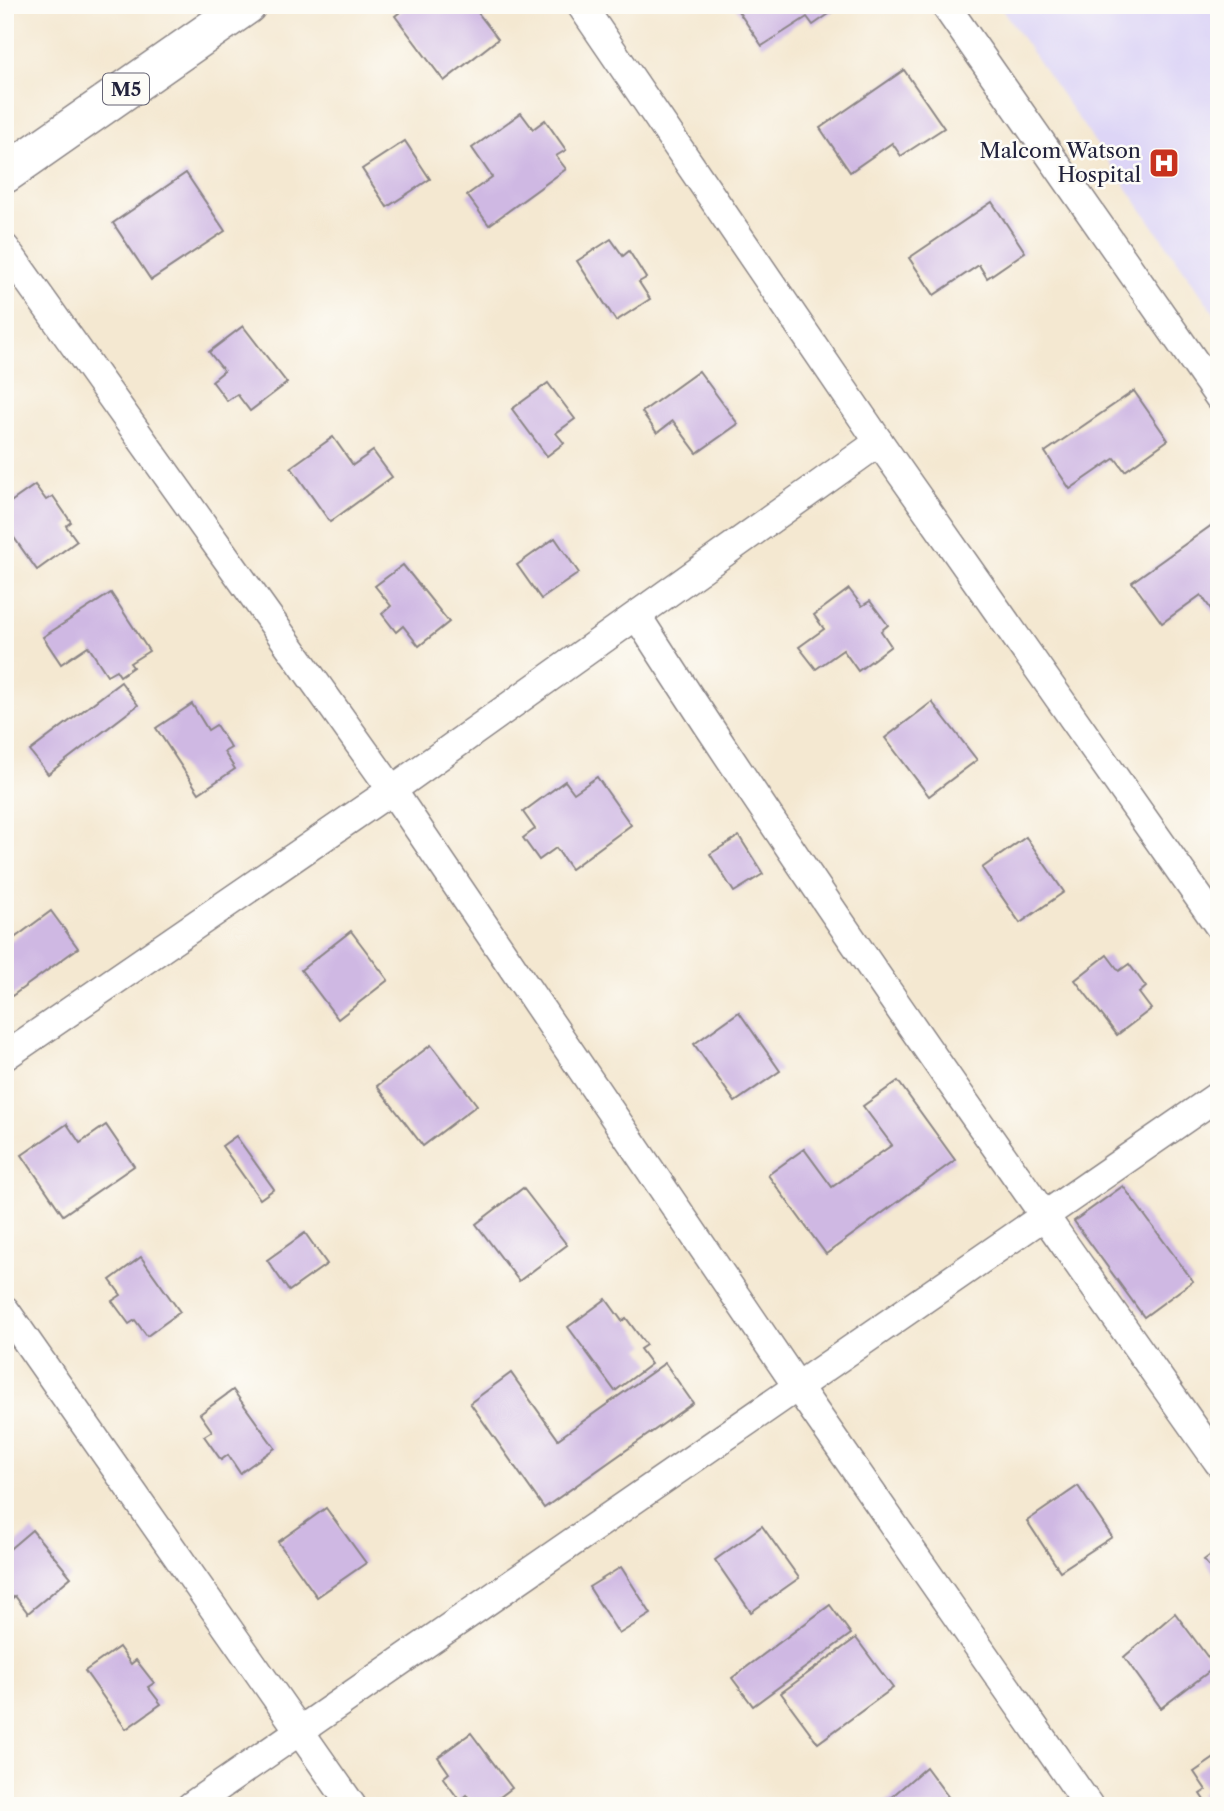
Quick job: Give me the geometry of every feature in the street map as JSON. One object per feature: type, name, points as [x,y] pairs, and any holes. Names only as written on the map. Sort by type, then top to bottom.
[{"type":"main road","name":"M5","points":[[5,174],[247,5]]},
{"type":"street","points":[[581,5],[879,442],[1219,926]]},
{"type":"street","points":[[945,5],[1219,397]]},
{"type":"street","points":[[5,248],[392,790],[797,1387],[1089,1806]]},
{"type":"street","points":[[5,1056],[392,790],[879,442]]},
{"type":"street","points":[[637,616],[741,778],[1044,1216],[1219,1463]]},
{"type":"street","points":[[191,1806],[1219,1095]]},
{"type":"street","points":[[5,1310],[352,1806]]},
{"type":"shaded area","name":"Malcom Watson Hospital","points":[[999,5],[1219,5],[1219,320]]},
{"type":"building","points":[[409,5],[472,5],[498,39],[444,81],[395,16]]},
{"type":"building","points":[[734,5],[842,5],[813,25],[807,17],[762,46]]},
{"type":"building","points":[[904,70],[944,128],[901,156],[892,143],[850,172],[820,128]]},
{"type":"building","points":[[521,113],[533,129],[545,120],[566,150],[556,156],[566,169],[489,225],[467,195],[492,177],[472,148]]},
{"type":"building","points":[[405,141],[430,179],[387,207],[362,169]]},
{"type":"building","points":[[186,173],[225,231],[151,280],[113,223]]},
{"type":"building","points":[[992,202],[1025,252],[987,278],[979,265],[934,295],[909,258]]},
{"type":"building","points":[[611,239],[623,256],[629,251],[646,278],[639,282],[650,299],[616,321],[577,261]]},
{"type":"building","points":[[243,326],[287,383],[250,411],[237,394],[227,401],[212,381],[224,371],[209,352]]},
{"type":"building","points":[[699,371],[738,424],[697,453],[673,421],[657,433],[642,412]]},
{"type":"building","points":[[548,383],[575,419],[556,433],[564,443],[547,456],[512,409]]},
{"type":"building","points":[[1134,391],[1168,440],[1125,471],[1115,458],[1070,489],[1045,452]]},
{"type":"building","points":[[333,437],[353,465],[373,451],[392,477],[330,522],[291,467]]},
{"type":"building","points":[[35,485],[46,500],[53,496],[71,522],[66,526],[77,541],[37,570],[5,525],[5,506]]},
{"type":"building","points":[[1219,520],[1219,621],[1201,595],[1162,623],[1132,582]]},
{"type":"building","points":[[555,538],[579,573],[541,599],[517,565]]},
{"type":"building","points":[[403,565],[449,622],[419,646],[403,626],[396,632],[382,614],[391,606],[375,586]]},
{"type":"building","points":[[849,589],[862,606],[870,601],[888,625],[881,631],[891,646],[858,671],[843,650],[816,669],[799,647],[824,629],[814,615]]},
{"type":"building","points":[[111,593],[149,651],[130,663],[133,667],[120,676],[116,670],[107,675],[88,646],[61,664],[43,637]]},
{"type":"building","points":[[121,682],[138,705],[48,774],[30,751]]},
{"type":"building","points":[[932,702],[977,760],[929,796],[885,738]]},
{"type":"building","points":[[192,704],[208,730],[216,725],[231,748],[224,752],[235,769],[199,793],[156,728]]},
{"type":"building","points":[[597,777],[631,825],[571,869],[556,848],[539,860],[523,838],[535,829],[523,812],[565,781],[574,793]]},
{"type":"building","points":[[739,836],[763,874],[734,892],[710,854]]},
{"type":"building","points":[[1026,837],[1064,892],[1020,923],[982,868]]},
{"type":"building","points":[[51,911],[78,948],[5,1001],[5,945]]},
{"type":"building","points":[[351,931],[388,980],[338,1019],[301,970]]},
{"type":"building","points":[[1107,955],[1119,971],[1129,964],[1146,987],[1139,993],[1151,1009],[1117,1035],[1075,980]]},
{"type":"building","points":[[739,1012],[780,1071],[735,1102],[694,1044]]},
{"type":"building","points":[[431,1045],[477,1105],[423,1146],[377,1086]]},
{"type":"building","points":[[898,1081],[955,1160],[826,1254],[768,1175],[804,1149],[832,1187],[892,1145],[863,1106]]},
{"type":"building","points":[[67,1124],[80,1143],[106,1125],[134,1166],[63,1215],[22,1155]]},
{"type":"building","points":[[236,1136],[274,1189],[260,1199],[222,1146]]},
{"type":"building","points":[[1123,1186],[1193,1281],[1144,1317],[1074,1221]]},
{"type":"building","points":[[523,1188],[567,1245],[519,1281],[476,1224]]},
{"type":"building","points":[[305,1233],[327,1264],[289,1291],[267,1260]]},
{"type":"building","points":[[141,1257],[180,1312],[147,1336],[135,1320],[129,1324],[112,1301],[121,1295],[110,1280]]},
{"type":"building","points":[[606,1299],[622,1321],[626,1318],[646,1345],[640,1349],[651,1364],[615,1391],[568,1327]]},
{"type":"building","points":[[665,1363],[693,1403],[544,1508],[470,1403],[511,1373],[558,1439]]},
{"type":"building","points":[[233,1390],[275,1448],[240,1473],[228,1455],[221,1460],[204,1436],[212,1431],[200,1414]]},
{"type":"building","points":[[1078,1486],[1112,1537],[1060,1571],[1027,1521]]},
{"type":"building","points":[[326,1508],[366,1563],[317,1597],[278,1542]]},
{"type":"building","points":[[762,1526],[799,1578],[751,1612],[715,1560]]},
{"type":"building","points":[[32,1530],[71,1577],[28,1613],[15,1596],[5,1604],[5,1553]]},
{"type":"building","points":[[1219,1549],[1219,1580],[1204,1560]]},
{"type":"building","points":[[621,1567],[651,1614],[619,1634],[589,1587]]},
{"type":"building","points":[[830,1605],[851,1634],[753,1706],[732,1678]]},
{"type":"building","points":[[1175,1613],[1215,1667],[1161,1708],[1124,1657]]},
{"type":"building","points":[[856,1638],[893,1688],[818,1743],[781,1693]]},
{"type":"building","points":[[119,1647],[131,1664],[136,1660],[154,1683],[148,1687],[161,1704],[126,1729],[85,1671]]},
{"type":"building","points":[[471,1733],[512,1788],[488,1806],[474,1806],[467,1795],[460,1801],[443,1778],[449,1773],[438,1757]]},
{"type":"building","points":[[1219,1755],[1219,1806],[1208,1806],[1200,1794],[1206,1790],[1194,1772]]},
{"type":"building","points":[[926,1767],[955,1806],[881,1806]]},
{"type":"place","name":"Malcom Watson Hospital","points":[[1164,163]]}]
